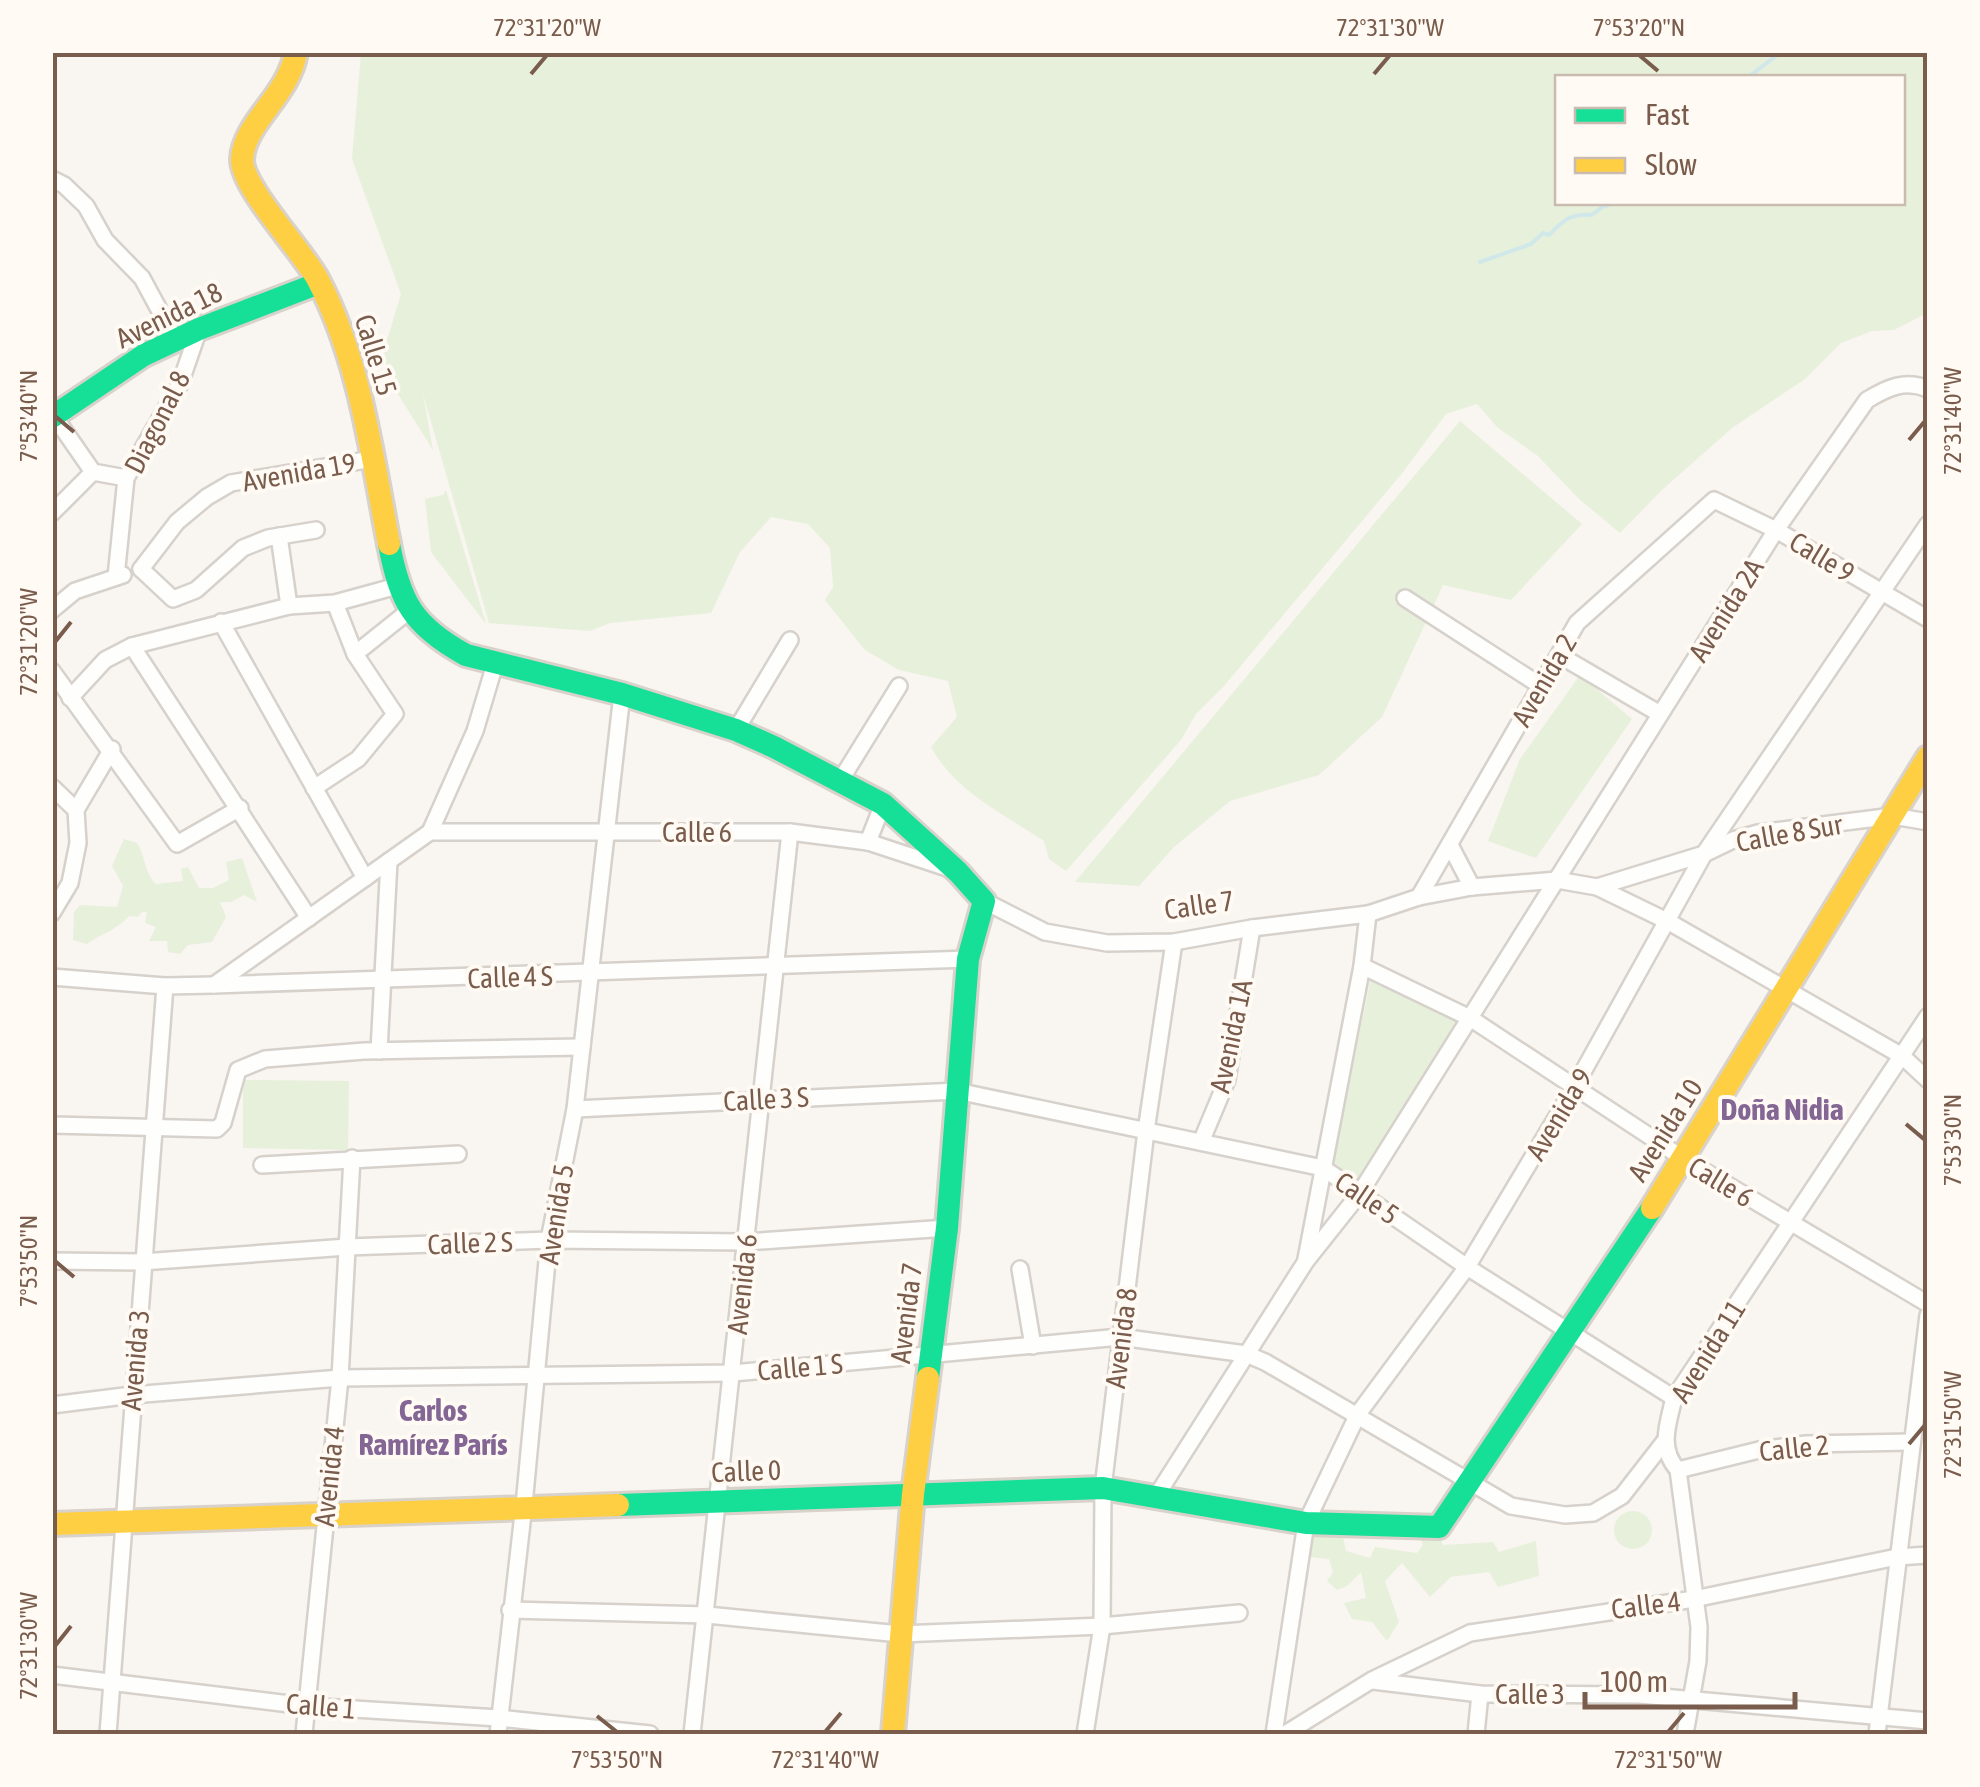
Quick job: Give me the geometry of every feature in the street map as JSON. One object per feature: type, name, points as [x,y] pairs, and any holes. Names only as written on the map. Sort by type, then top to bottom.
[{"type":"street","name":"Calle 15","points":[[296,52],[291,81],[244,146],[240,166],[319,283],[351,371],[398,586],[410,610],[454,649],[495,664]]},
{"type":"street","points":[[52,178],[86,206],[105,240],[142,278],[175,340]]},
{"type":"street","name":"Avenida 18","points":[[53,416],[144,355],[198,329],[319,283]]},
{"type":"street","name":"Diagonal 8","points":[[116,577],[126,478],[180,384],[198,329]]},
{"type":"street","name":"Avenida 2A","points":[[1557,880],[1776,530],[1868,400],[1889,387],[1909,384],[1928,389]]},
{"type":"street","points":[[53,416],[92,472],[126,478]]},
{"type":"street","name":"Avenida 19","points":[[141,570],[177,522],[231,483],[372,459]]},
{"type":"street","points":[[52,513],[92,472]]},
{"type":"street","name":"Calle 9","points":[[1714,500],[1776,530],[1928,619]]},
{"type":"street","name":"Avenida 2","points":[[1419,897],[1578,622],[1714,500]]},
{"type":"street","name":"Avenida 9","points":[[1274,1734],[1306,1522],[1358,1414],[1467,1267],[1574,1088],[1704,854],[1928,524]]},
{"type":"street","points":[[52,610],[75,591],[141,570],[173,599],[196,590],[243,548],[278,536],[316,530]]},
{"type":"street","points":[[278,536],[288,606]]},
{"type":"street","points":[[70,698],[105,660],[132,646],[288,606],[335,603],[398,586]]},
{"type":"street","points":[[1405,598],[1541,686]]},
{"type":"street","points":[[314,788],[358,759],[395,714],[355,654],[335,603]]},
{"type":"street","points":[[355,654],[410,610]]},
{"type":"street","points":[[221,622],[365,878]]},
{"type":"street","points":[[736,730],[790,640]]},
{"type":"street","points":[[132,646],[309,918]]},
{"type":"street","points":[[1559,655],[1660,714]]},
{"type":"street","points":[[214,986],[430,832],[475,731],[495,664]]},
{"type":"street","name":"Calle 7","points":[[495,664],[622,694],[736,730],[883,804],[984,901],[1045,932],[1107,943],[1174,942],[1368,914],[1419,897],[1472,886],[1557,880],[1597,887],[1669,922],[1902,1056],[1928,1080]]},
{"type":"street","points":[[52,671],[177,844],[240,808]]},
{"type":"street","points":[[840,781],[899,686]]},
{"type":"street","name":"Avenida 5","points":[[498,1726],[549,1240],[575,1109],[622,694]]},
{"type":"street","points":[[52,912],[70,883],[78,843],[76,810],[112,749]]},
{"type":"street","name":"Avenida 10","points":[[1439,1527],[1684,1160],[1928,756]]},
{"type":"street","points":[[52,786],[76,810]]},
{"type":"street","points":[[868,842],[883,804]]},
{"type":"street","name":"Calle 8 Sur","points":[[1597,887],[1758,834],[1893,816],[1928,822]]},
{"type":"street","name":"Calle 6","points":[[430,832],[790,832],[868,842],[958,872]]},
{"type":"street","name":"Avenida 6","points":[[692,1734],[790,832]]},
{"type":"street","points":[[1450,845],[1472,886]]},
{"type":"street","points":[[379,1051],[389,861]]},
{"type":"street","points":[[1157,1495],[1306,1260],[1360,1193],[1557,880]]},
{"type":"street","name":"Avenida 7","points":[[893,1734],[913,1494],[947,1228],[968,959],[984,901]]},
{"type":"street","points":[[1306,1260],[1362,966],[1368,914]]},
{"type":"street","name":"Avenida 1A","points":[[1201,1142],[1227,1080],[1252,928]]},
{"type":"street","name":"Avenida 8","points":[[1086,1734],[1102,1626],[1103,1488],[1146,1131],[1174,942]]},
{"type":"street","name":"Calle 4 S","points":[[52,977],[214,986],[968,959]]},
{"type":"street","name":"Calle 6","points":[[1362,966],[1470,1018],[1684,1160],[1928,1304]]},
{"type":"street","name":"Avenida 3","points":[[108,1734],[165,986]]},
{"type":"street","name":"Avenida 11","points":[[1664,1442],[1674,1398],[1928,1016]]},
{"type":"street","points":[[52,1124],[221,1127],[238,1070],[265,1059],[379,1051],[582,1047]]},
{"type":"street","name":"Calle 5","points":[[957,1092],[1322,1168],[1467,1267],[1674,1398]]},
{"type":"street","name":"Calle 3 S","points":[[575,1109],[957,1092]]},
{"type":"street","points":[[262,1165],[458,1154]]},
{"type":"street","name":"Avenida 4","points":[[304,1734],[340,1378],[352,1158]]},
{"type":"street","name":"Calle 2 S","points":[[52,1261],[142,1262],[347,1246],[549,1240],[746,1242],[947,1228]]},
{"type":"street","points":[[1020,1269],[1033,1346]]},
{"type":"street","points":[[1877,1734],[1928,1315]]},
{"type":"street","name":"Calle 1 S","points":[[52,1406],[132,1395],[340,1378],[732,1374],[1120,1337],[1246,1354],[1265,1362],[1512,1506],[1565,1515],[1593,1513],[1622,1496],[1664,1442]]},
{"type":"street","points":[[1664,1442],[1678,1470],[1698,1626],[1698,1661],[1684,1734]]},
{"type":"street","name":"Calle 2","points":[[1678,1470],[1759,1450],[1806,1444],[1912,1442]]},
{"type":"street","name":"Calle 0","points":[[52,1524],[1103,1488],[1306,1522],[1439,1527]]},
{"type":"street","name":"Calle 4","points":[[1286,1734],[1372,1680],[1470,1633],[1694,1599],[1897,1557],[1928,1555]]},
{"type":"street","points":[[510,1610],[707,1615],[900,1634],[1102,1626],[1238,1613]]},
{"type":"street","name":"Calle 1","points":[[52,1676],[498,1726],[650,1734]]},
{"type":"street","name":"Calle 3","points":[[1372,1680],[1480,1694],[1640,1695],[1928,1721]]},
{"type":"street","points":[[1476,1734],[1480,1694]]},
{"type":"green space","points":[[361,53],[1927,53],[1927,313],[1894,330],[1872,331],[1841,343],[1805,379],[1732,428],[1620,533],[1579,499],[1538,456],[1498,428],[1477,404],[1446,414],[1403,472],[1224,686],[1196,714],[1181,740],[1066,871],[1049,859],[1044,841],[981,800],[941,763],[931,747],[957,717],[948,681],[899,670],[865,650],[825,600],[833,587],[830,548],[808,524],[771,517],[740,552],[711,613],[610,623],[590,631],[489,623],[423,394],[433,450],[388,378],[384,350],[401,294],[352,159]]},
{"type":"green space","points":[[1460,421],[1582,524],[1511,600],[1443,585],[1382,717],[1319,775],[1230,801],[1174,847],[1139,886],[1075,882]]},
{"type":"green space","points":[[446,490],[486,624],[431,552],[425,499],[443,495]]},
{"type":"green space","points":[[1580,675],[1632,719],[1536,858],[1488,841],[1520,759]]},
{"type":"green space","points":[[124,839],[137,843],[156,884],[183,881],[181,869],[188,867],[199,888],[213,888],[229,880],[226,862],[242,858],[257,902],[244,895],[231,902],[220,902],[226,917],[212,942],[188,945],[180,954],[168,952],[167,941],[149,941],[156,927],[145,923],[147,912],[129,916],[87,944],[73,940],[74,912],[80,905],[117,907],[123,886],[112,866]]},
{"type":"green space","points":[[1371,977],[1465,1021],[1360,1187],[1332,1168]]},
{"type":"green space","points":[[243,1080],[349,1081],[348,1150],[243,1148]]},
{"type":"green space","points":[[1633,1511],[1646,1517],[1652,1530],[1646,1543],[1633,1549],[1620,1543],[1614,1530],[1620,1517]]},
{"type":"green space","points":[[1313,1528],[1342,1532],[1346,1551],[1370,1558],[1375,1547],[1417,1553],[1423,1545],[1415,1539],[1413,1530],[1438,1531],[1443,1545],[1493,1542],[1499,1552],[1536,1541],[1539,1576],[1498,1587],[1489,1572],[1451,1577],[1430,1597],[1402,1563],[1385,1581],[1399,1622],[1387,1641],[1372,1622],[1352,1619],[1344,1603],[1366,1598],[1361,1572],[1337,1590],[1327,1581],[1333,1572],[1329,1559],[1309,1557]]},
{"type":"waterway","points":[[1751,75],[1781,52]]},
{"type":"waterway","points":[[1480,262],[1531,244],[1568,219],[1592,215],[1608,205]]},
{"type":"traffic: fast","points":[[52,417],[144,355],[199,329],[319,283]]},
{"type":"traffic: fast","points":[[389,544],[398,582],[412,610],[433,634],[466,655],[622,694],[736,730],[774,747],[883,804],[984,901],[968,959],[947,1228],[928,1378]]},
{"type":"traffic: fast","points":[[618,1505],[1103,1488],[1306,1523],[1439,1527],[1652,1208]]},
{"type":"traffic: slow","points":[[296,52],[285,82],[250,133],[242,159],[244,171],[310,267],[332,311],[363,409],[389,544]]},
{"type":"traffic: slow","points":[[1652,1208],[1928,757]]},
{"type":"traffic: slow","points":[[893,1734],[913,1494],[928,1378]]},
{"type":"traffic: slow","points":[[52,1524],[618,1505]]},
{"type":"district","name":"Doña Nidia","points":[[1782,1110]]},
{"type":"district","name":"Carlos Ramírez París","points":[[433,1428]]}]
